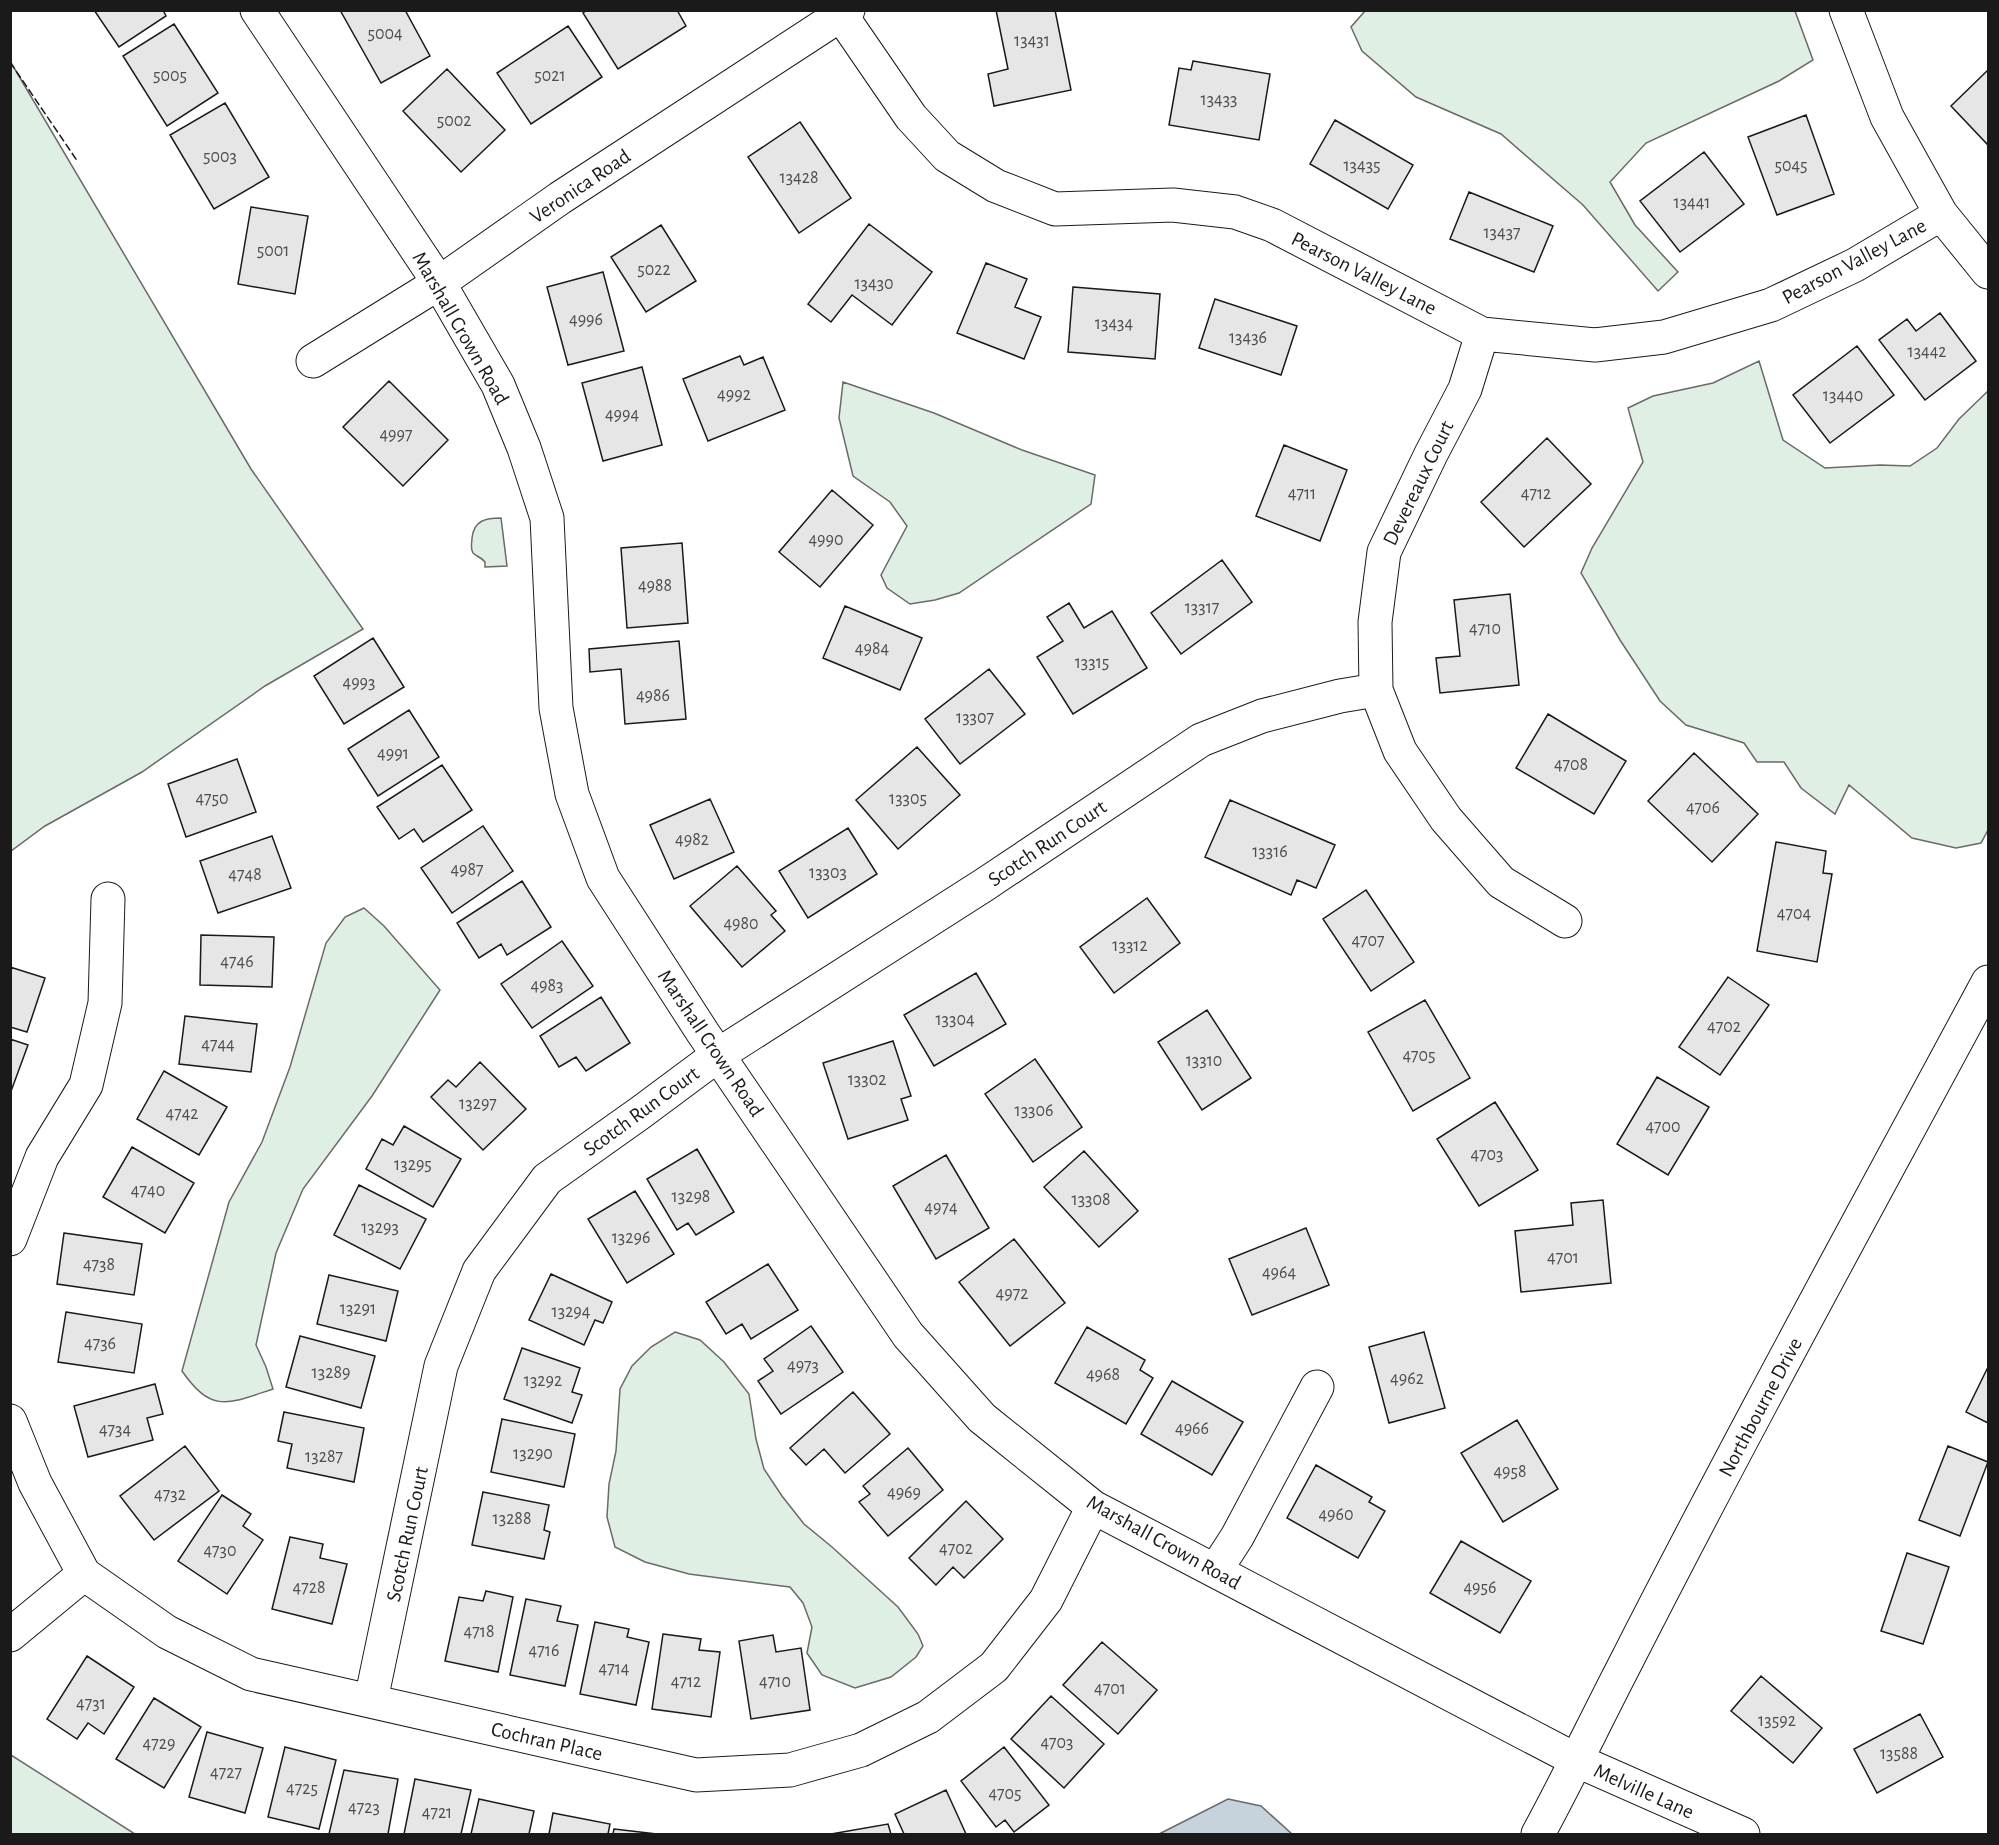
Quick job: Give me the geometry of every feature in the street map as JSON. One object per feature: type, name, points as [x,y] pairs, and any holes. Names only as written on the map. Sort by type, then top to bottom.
[{"type":"street","name":"Marshall Crown Road","points":[[257,10],[439,283],[498,385],[524,448],[547,518],[556,708],[572,794],[603,878],[718,1055],[908,1335],[982,1418],[1093,1507],[1578,1761]]},
{"type":"street","points":[[1845,10],[1887,117],[1941,214],[1989,272]]},
{"type":"street","name":"Veronica Road","points":[[313,361],[439,283],[560,198],[844,13]]},
{"type":"street","name":"Pearson Valley Lane","points":[[844,13],[911,117],[948,156],[996,186],[1055,209],[1173,205],[1235,212],[1272,225],[1482,334],[1595,345],[1664,337],[1771,305],[1855,264],[1941,214]]},
{"type":"street","name":"Devereaux Court","points":[[1482,334],[1465,389],[1384,552],[1375,622],[1376,690],[1400,751],[1446,819],[1501,882],[1565,921]]},
{"type":"street","name":"Scotch Run Court","points":[[371,1700],[441,1366],[479,1271],[546,1179],[718,1055],[984,885],[1201,740],[1262,716],[1340,696],[1376,690]]},
{"type":"street","points":[[10,1239],[42,1157],[86,1085],[105,1003],[108,899]]},
{"type":"street","name":"Northbourne Drive","points":[[1538,1834],[1790,1350],[1989,982]]},
{"type":"street","points":[[1215,1571],[1237,1537],[1317,1387]]},
{"type":"street","name":"Cochran Place","points":[[10,1421],[35,1483],[84,1574],[167,1632],[251,1674],[696,1775],[790,1770],[861,1750],[928,1717],[994,1667],[1046,1600],[1093,1507]]},
{"type":"street","points":[[10,1635],[84,1574]]},
{"type":"street","name":"Melville Lane","points":[[1578,1761],[1743,1834]]},
{"type":"green space","points":[[1365,11],[1795,11],[1813,60],[1779,81],[1646,143],[1610,182],[1635,225],[1678,272],[1658,291],[1583,205],[1501,134],[1416,97],[1362,51],[1351,27]]},
{"type":"green space","points":[[10,61],[251,469],[363,629],[265,686],[142,772],[45,826],[11,851]]},
{"type":"green space","points":[[1759,361],[1783,440],[1825,468],[1910,466],[1937,448],[1959,419],[1988,391],[1988,830],[1981,843],[1956,848],[1912,838],[1849,785],[1835,814],[1801,788],[1784,762],[1757,762],[1744,743],[1686,725],[1660,701],[1620,640],[1581,573],[1592,548],[1643,462],[1628,408],[1653,396],[1713,383]]},
{"type":"green space","points":[[843,382],[934,413],[1022,450],[1095,475],[1091,504],[959,593],[910,604],[887,588],[881,575],[907,526],[890,502],[853,476],[839,418]]},
{"type":"green space","points":[[501,518],[507,566],[485,567],[485,562],[472,551],[473,532],[482,521]]},
{"type":"green space","points":[[364,908],[384,926],[440,990],[372,1096],[303,1189],[276,1253],[256,1345],[273,1389],[244,1399],[222,1402],[212,1400],[193,1385],[182,1371],[229,1202],[262,1142],[290,1067],[326,943],[345,917]]},
{"type":"green space","points":[[675,1332],[700,1340],[724,1362],[749,1394],[756,1439],[764,1469],[804,1524],[898,1607],[918,1634],[923,1646],[916,1657],[891,1677],[855,1688],[822,1675],[807,1653],[812,1627],[803,1603],[790,1587],[689,1574],[645,1562],[615,1547],[607,1517],[609,1484],[616,1451],[620,1389],[632,1366],[651,1347]]},
{"type":"green space","points":[[11,1755],[135,1834],[11,1834]]},
{"type":"shaded area","points":[[1228,1799],[1261,1806],[1292,1834],[1159,1834]]},
{"type":"building","points":[[94,10],[163,10],[166,16],[119,47]]},
{"type":"building","points":[[340,10],[405,10],[430,56],[381,83]]},
{"type":"building","points":[[587,10],[677,10],[686,26],[618,69],[583,13]]},
{"type":"building","points":[[996,10],[1055,10],[1071,90],[994,106],[988,74],[1008,69]]},
{"type":"building","points":[[174,24],[218,93],[167,126],[123,56]]},
{"type":"building","points":[[568,26],[602,77],[531,124],[497,73]]},
{"type":"building","points":[[1193,61],[1270,74],[1259,140],[1169,125],[1179,68],[1191,70]]},
{"type":"building","points":[[447,69],[505,130],[461,172],[403,111]]},
{"type":"building","points":[[1988,70],[1988,145],[1951,106]]},
{"type":"building","points":[[225,103],[269,177],[214,209],[170,135]]},
{"type":"building","points":[[1806,115],[1834,194],[1777,215],[1748,137]]},
{"type":"building","points":[[1335,120],[1413,165],[1388,209],[1310,164]]},
{"type":"building","points":[[800,122],[851,198],[799,233],[748,157]]},
{"type":"building","points":[[1704,152],[1744,204],[1680,252],[1640,201]]},
{"type":"building","points":[[1469,192],[1553,226],[1534,272],[1450,239]]},
{"type":"building","points":[[251,207],[308,216],[295,294],[238,284]]},
{"type":"building","points":[[869,224],[932,272],[892,325],[852,295],[831,322],[808,304]]},
{"type":"building","points":[[661,225],[696,281],[646,312],[611,257]]},
{"type":"building","points":[[986,263],[1027,279],[1015,307],[1041,317],[1024,359],[957,333]]},
{"type":"building","points":[[603,272],[624,351],[568,365],[547,287]]},
{"type":"building","points":[[1073,287],[1160,294],[1155,359],[1068,352]]},
{"type":"building","points":[[1215,299],[1297,326],[1281,375],[1199,348]]},
{"type":"building","points":[[1940,313],[1976,361],[1925,400],[1879,340],[1907,319],[1916,331]]},
{"type":"building","points":[[1857,346],[1894,395],[1830,443],[1793,395]]},
{"type":"building","points":[[740,356],[744,365],[763,357],[785,410],[708,441],[683,379]]},
{"type":"building","points":[[642,367],[662,445],[603,461],[582,383]]},
{"type":"building","points":[[389,381],[448,440],[403,486],[343,427]]},
{"type":"building","points":[[1547,438],[1591,484],[1524,547],[1481,502]]},
{"type":"building","points":[[1284,445],[1347,470],[1320,541],[1256,516]]},
{"type":"building","points":[[832,490],[873,525],[820,587],[779,552]]},
{"type":"building","points":[[682,543],[688,623],[627,628],[621,548]]},
{"type":"building","points":[[1222,560],[1252,602],[1181,654],[1151,613]]},
{"type":"building","points":[[1510,594],[1519,685],[1440,693],[1436,658],[1460,656],[1454,600]]},
{"type":"building","points":[[1069,603],[1084,628],[1112,611],[1147,668],[1073,714],[1037,657],[1063,641],[1047,617]]},
{"type":"building","points":[[845,606],[922,638],[900,690],[823,658]]},
{"type":"building","points":[[373,638],[404,687],[344,724],[314,676]]},
{"type":"building","points":[[679,641],[686,719],[625,724],[621,669],[590,672],[589,649]]},
{"type":"building","points":[[989,669],[1025,714],[960,764],[925,719]]},
{"type":"building","points":[[409,710],[439,757],[378,796],[348,749]]},
{"type":"building","points":[[1548,714],[1626,761],[1594,814],[1516,768]]},
{"type":"building","points":[[917,747],[960,795],[898,849],[856,800]]},
{"type":"building","points":[[1694,753],[1758,814],[1712,862],[1648,801]]},
{"type":"building","points":[[237,759],[256,812],[186,837],[168,784]]},
{"type":"building","points":[[442,765],[472,810],[423,842],[414,829],[399,839],[377,807]]},
{"type":"building","points":[[710,799],[734,852],[674,879],[650,825]]},
{"type":"building","points":[[1230,800],[1335,845],[1316,888],[1297,880],[1291,895],[1205,857]]},
{"type":"building","points":[[483,826],[513,871],[452,913],[421,868]]},
{"type":"building","points":[[848,828],[877,874],[808,918],[779,871]]},
{"type":"building","points":[[272,836],[291,888],[218,913],[200,861]]},
{"type":"building","points":[[1776,842],[1826,851],[1823,873],[1832,874],[1817,962],[1757,951]]},
{"type":"building","points":[[737,866],[776,911],[771,915],[785,931],[742,967],[690,906]]},
{"type":"building","points":[[522,881],[551,927],[507,955],[501,944],[479,958],[457,923]]},
{"type":"building","points":[[1366,890],[1414,962],[1371,991],[1323,919]]},
{"type":"building","points":[[1147,898],[1180,943],[1114,993],[1080,947]]},
{"type":"building","points":[[201,935],[274,937],[272,987],[200,985]]},
{"type":"building","points":[[562,941],[593,986],[532,1028],[501,984]]},
{"type":"building","points":[[10,967],[45,978],[27,1032],[10,1027]]},
{"type":"building","points":[[976,973],[1006,1024],[934,1066],[904,1015]]},
{"type":"building","points":[[1728,977],[1769,1005],[1720,1075],[1679,1047]]},
{"type":"building","points":[[601,997],[630,1043],[586,1071],[576,1057],[559,1067],[540,1036]]},
{"type":"building","points":[[1425,1000],[1470,1078],[1413,1111],[1368,1032]]},
{"type":"building","points":[[1207,1010],[1251,1078],[1202,1110],[1158,1042]]},
{"type":"building","points":[[185,1016],[257,1024],[251,1072],[179,1064]]},
{"type":"building","points":[[10,1039],[28,1045],[10,1094]]},
{"type":"building","points":[[893,1041],[911,1096],[901,1099],[908,1120],[848,1139],[823,1063]]},
{"type":"building","points":[[1035,1059],[1082,1127],[1033,1162],[985,1094]]},
{"type":"building","points":[[480,1062],[526,1109],[483,1150],[431,1097],[448,1080],[456,1087]]},
{"type":"building","points":[[164,1071],[227,1107],[199,1155],[137,1119]]},
{"type":"building","points":[[1657,1077],[1709,1107],[1668,1175],[1617,1144]]},
{"type":"building","points":[[1495,1102],[1538,1170],[1479,1206],[1437,1139]]},
{"type":"building","points":[[404,1126],[461,1159],[433,1207],[366,1169],[382,1139],[393,1145]]},
{"type":"building","points":[[132,1147],[194,1183],[165,1233],[103,1197]]},
{"type":"building","points":[[697,1149],[734,1212],[696,1235],[688,1223],[677,1230],[647,1179]]},
{"type":"building","points":[[1084,1151],[1138,1211],[1099,1247],[1044,1187]]},
{"type":"building","points":[[946,1155],[989,1228],[936,1259],[893,1186]]},
{"type":"building","points":[[359,1185],[426,1219],[400,1269],[334,1235]]},
{"type":"building","points":[[635,1191],[674,1254],[627,1283],[588,1219]]},
{"type":"building","points":[[1603,1200],[1611,1283],[1521,1292],[1515,1231],[1573,1225],[1571,1203]]},
{"type":"building","points":[[1306,1228],[1329,1285],[1252,1315],[1229,1259]]},
{"type":"building","points":[[64,1233],[142,1244],[134,1295],[57,1284]]},
{"type":"building","points":[[1014,1239],[1065,1303],[1010,1346],[959,1282]]},
{"type":"building","points":[[768,1264],[798,1310],[751,1339],[742,1324],[726,1334],[706,1302]]},
{"type":"building","points":[[551,1274],[612,1302],[603,1323],[595,1320],[584,1345],[529,1320]]},
{"type":"building","points":[[329,1275],[398,1291],[386,1341],[317,1324]]},
{"type":"building","points":[[66,1312],[142,1324],[134,1373],[58,1362]]},
{"type":"building","points":[[811,1326],[843,1372],[781,1414],[758,1381],[773,1371],[764,1359]]},
{"type":"building","points":[[1087,1327],[1145,1360],[1140,1370],[1153,1378],[1126,1424],[1055,1383]]},
{"type":"building","points":[[1424,1332],[1445,1408],[1389,1423],[1369,1347]]},
{"type":"building","points":[[300,1336],[375,1356],[361,1408],[286,1387]]},
{"type":"building","points":[[522,1348],[580,1368],[572,1392],[582,1395],[572,1423],[504,1399]]},
{"type":"building","points":[[1988,1367],[1988,1423],[1966,1412]]},
{"type":"building","points":[[1172,1381],[1243,1422],[1212,1475],[1141,1434]]},
{"type":"building","points":[[155,1384],[163,1414],[147,1418],[153,1440],[88,1457],[74,1406]]},
{"type":"building","points":[[853,1392],[890,1434],[845,1473],[824,1449],[806,1465],[790,1448]]},
{"type":"building","points":[[284,1412],[364,1428],[354,1482],[287,1468],[292,1444],[278,1441]]},
{"type":"building","points":[[502,1419],[575,1434],[564,1487],[491,1472]]},
{"type":"building","points":[[1517,1420],[1558,1489],[1503,1522],[1461,1453]]},
{"type":"building","points":[[185,1446],[219,1491],[154,1540],[120,1496]]},
{"type":"building","points":[[1948,1446],[1988,1462],[1960,1536],[1919,1520]]},
{"type":"building","points":[[908,1448],[943,1490],[888,1536],[859,1502],[870,1494],[863,1486]]},
{"type":"building","points":[[1316,1465],[1372,1497],[1369,1502],[1385,1511],[1358,1558],[1287,1518]]},
{"type":"building","points":[[483,1492],[549,1505],[544,1530],[550,1532],[544,1559],[472,1545]]},
{"type":"building","points":[[222,1495],[251,1514],[243,1526],[263,1540],[227,1594],[178,1561]]},
{"type":"building","points":[[966,1501],[1003,1539],[964,1578],[953,1567],[936,1585],[909,1558]]},
{"type":"building","points":[[290,1537],[323,1544],[320,1558],[347,1564],[332,1624],[272,1609]]},
{"type":"building","points":[[1461,1541],[1531,1581],[1500,1633],[1430,1593]]},
{"type":"building","points":[[1907,1553],[1949,1567],[1923,1644],[1881,1631]]},
{"type":"building","points":[[486,1591],[513,1597],[498,1672],[445,1661],[459,1597],[483,1601]]},
{"type":"building","points":[[526,1599],[561,1606],[557,1621],[578,1625],[565,1686],[510,1675]]},
{"type":"building","points":[[595,1622],[629,1629],[627,1637],[649,1642],[636,1705],[580,1694]]},
{"type":"building","points":[[663,1634],[701,1639],[699,1650],[720,1652],[711,1717],[652,1709]]},
{"type":"building","points":[[773,1635],[776,1652],[801,1648],[810,1710],[751,1719],[739,1641]]},
{"type":"building","points":[[1102,1642],[1157,1690],[1118,1734],[1063,1685]]},
{"type":"building","points":[[87,1656],[134,1687],[104,1734],[88,1723],[77,1739],[47,1719]]},
{"type":"building","points":[[1761,1676],[1822,1728],[1793,1763],[1731,1711]]},
{"type":"building","points":[[1051,1696],[1104,1744],[1064,1788],[1011,1739]]},
{"type":"building","points":[[154,1698],[201,1727],[164,1788],[116,1759]]},
{"type":"building","points":[[1920,1714],[1943,1757],[1877,1793],[1854,1749]]},
{"type":"building","points":[[207,1732],[263,1748],[245,1813],[189,1797]]},
{"type":"building","points":[[285,1747],[336,1760],[319,1829],[268,1817]]},
{"type":"building","points":[[1004,1747],[1049,1805],[1014,1832],[1005,1820],[996,1827],[961,1781]]},
{"type":"building","points":[[344,1770],[398,1779],[388,1834],[329,1834]]},
{"type":"building","points":[[415,1779],[471,1790],[461,1834],[404,1834]]},
{"type":"building","points":[[946,1790],[966,1834],[904,1834],[895,1814]]},
{"type":"building","points":[[479,1799],[534,1811],[529,1834],[471,1834]]},
{"type":"building","points":[[553,1813],[610,1824],[608,1834],[549,1834]]},
{"type":"building","points":[[888,1824],[891,1834],[831,1834]]},
{"type":"building","points":[[614,1829],[657,1834],[613,1834]]},
{"type":"fence","points":[[10,62],[78,162]]}]
